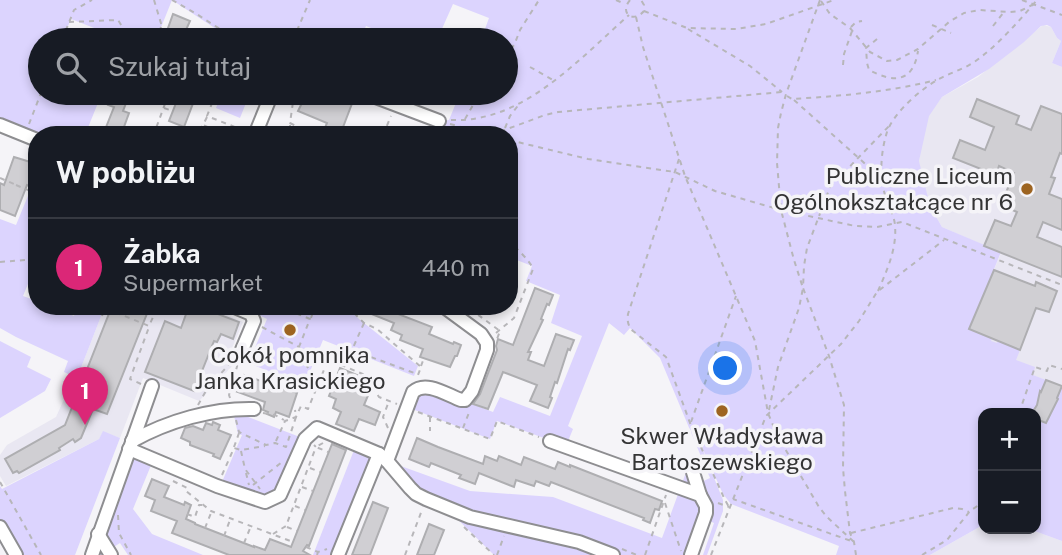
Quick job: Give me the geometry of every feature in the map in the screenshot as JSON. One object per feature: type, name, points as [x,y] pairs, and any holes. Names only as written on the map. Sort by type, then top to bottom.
[{"type":"street","points":[[259,126],[267,105]]},
{"type":"street","points":[[398,105],[439,121]]},
{"type":"street","points":[[0,125],[28,136]]},
{"type":"street","points":[[241,352],[254,321],[251,315]]},
{"type":"street","points":[[338,555],[383,457],[394,441],[413,391],[418,387],[425,387],[465,400],[472,391],[487,350],[486,339],[455,315]]},
{"type":"street","points":[[92,554],[130,445],[146,385]]},
{"type":"street","points":[[130,445],[148,432],[216,411],[258,411]]},
{"type":"street","points":[[130,445],[217,486],[265,502],[280,495],[305,439],[317,428],[383,457],[416,494],[426,499],[470,517],[616,552]]},
{"type":"street","points":[[544,439],[699,495]]},
{"type":"street","points":[[691,555],[706,513],[706,506],[699,495],[692,469]]},
{"type":"street","points":[[0,527],[16,555]]},
{"type":"street","points":[[98,534],[111,555]]},
{"type":"path","points":[[67,28],[76,8],[92,0]]},
{"type":"path","points":[[155,0],[161,26]]},
{"type":"path","points":[[172,0],[218,28]]},
{"type":"path","points":[[298,28],[310,0]]},
{"type":"path","points":[[518,36],[539,0]]},
{"type":"path","points":[[616,0],[626,4]]},
{"type":"path","points":[[629,0],[626,12],[636,17]]},
{"type":"path","points":[[641,0],[644,11]]},
{"type":"path","points":[[856,555],[850,533],[843,468],[844,405],[803,288],[781,210],[777,146],[785,94],[821,0],[830,14],[851,29],[866,48],[887,61],[897,60],[918,49],[958,16],[970,11],[1020,11],[1033,5]]},
{"type":"path","points":[[687,28],[751,27],[777,21],[834,0]]},
{"type":"path","points":[[792,99],[860,94],[939,79],[966,68],[983,56],[1002,40],[1037,0]]},
{"type":"path","points":[[644,4],[648,1]]},
{"type":"path","points":[[1024,1],[1062,15]]},
{"type":"path","points":[[636,17],[644,11]]},
{"type":"path","points":[[644,11],[687,28],[750,66],[792,99],[881,179]]},
{"type":"path","points":[[993,26],[1005,12]]},
{"type":"path","points":[[518,105],[554,81],[629,15]]},
{"type":"path","points":[[636,17],[643,47],[685,176],[757,349],[768,413],[782,444],[819,507],[854,542]]},
{"type":"path","points":[[69,22],[118,20],[124,28]]},
{"type":"path","points":[[843,65],[851,29],[856,22],[862,21]]},
{"type":"path","points":[[932,25],[951,33]]},
{"type":"path","points":[[866,48],[877,39]]},
{"type":"path","points":[[866,48],[869,70],[880,76],[898,78],[911,73],[916,65],[918,49]]},
{"type":"path","points":[[530,67],[554,81]]},
{"type":"path","points":[[711,555],[768,413],[778,367],[799,308],[804,258],[830,187],[909,102],[939,79]]},
{"type":"path","points":[[517,126],[558,112],[785,94]]},
{"type":"path","points":[[34,126],[38,105]]},
{"type":"path","points":[[200,126],[203,125],[211,105]]},
{"type":"path","points":[[290,126],[293,105]]},
{"type":"path","points":[[386,126],[395,105]]},
{"type":"path","points":[[464,120],[473,105]]},
{"type":"path","points":[[439,121],[487,116],[513,105]]},
{"type":"path","points":[[506,126],[518,105]]},
{"type":"path","points":[[157,126],[163,107],[173,111]]},
{"type":"path","points":[[207,116],[233,126]]},
{"type":"path","points":[[439,121],[456,126]]},
{"type":"path","points":[[290,123],[296,126]]},
{"type":"path","points":[[768,413],[841,344],[877,292],[892,257],[895,224],[881,179],[884,144],[891,124]]},
{"type":"path","points":[[518,142],[588,159],[675,172],[715,191],[819,218],[864,227],[902,222],[1062,285]]},
{"type":"path","points":[[680,159],[628,314],[628,323],[629,328],[666,357],[690,423],[730,508]]},
{"type":"path","points":[[0,178],[28,190]]},
{"type":"path","points":[[877,292],[944,240]]},
{"type":"path","points":[[518,252],[533,269],[518,308]]},
{"type":"path","points":[[0,262],[28,260]]},
{"type":"path","points":[[690,423],[736,295]]},
{"type":"path","points":[[122,315],[149,326]]},
{"type":"path","points":[[146,385],[130,379],[154,315]]},
{"type":"path","points":[[300,315],[310,319]]},
{"type":"path","points":[[312,315],[299,347],[317,388]]},
{"type":"path","points":[[356,315],[364,323],[377,329],[421,367]]},
{"type":"path","points":[[478,315],[500,331]]},
{"type":"path","points":[[486,339],[500,331],[515,315]]},
{"type":"path","points":[[254,321],[299,347],[365,375],[379,397],[490,439],[497,421],[544,439]]},
{"type":"path","points":[[344,366],[364,323]]},
{"type":"path","points":[[352,349],[430,380]]},
{"type":"path","points":[[231,403],[229,395],[241,352]]},
{"type":"path","points":[[197,405],[207,389],[241,352]]},
{"type":"path","points":[[418,374],[424,358]]},
{"type":"path","points":[[286,455],[296,417],[301,406],[308,409],[328,359]]},
{"type":"path","points":[[1021,408],[1035,367],[1047,371],[1049,365],[1062,369]]},
{"type":"path","points":[[389,401],[383,416],[394,441]]},
{"type":"path","points":[[258,411],[275,415],[285,421]]},
{"type":"path","points":[[295,411],[296,417]]},
{"type":"path","points":[[429,416],[430,431]]},
{"type":"path","points":[[275,443],[285,421],[296,417]]},
{"type":"path","points":[[221,479],[239,432],[235,419]]},
{"type":"path","points":[[239,432],[266,445]]},
{"type":"path","points":[[234,448],[241,450],[275,443],[286,447]]},
{"type":"path","points":[[272,534],[286,526],[317,447]]},
{"type":"path","points":[[241,450],[250,487],[283,461]]},
{"type":"path","points":[[309,467],[320,472]]},
{"type":"path","points":[[245,469],[255,483]]},
{"type":"path","points":[[172,477],[173,482],[187,488],[186,491],[211,511],[293,542]]},
{"type":"path","points":[[0,482],[41,555]]},
{"type":"path","points":[[645,555],[671,485]]},
{"type":"path","points":[[301,486],[313,491]]},
{"type":"path","points":[[0,495],[5,492]]},
{"type":"path","points":[[405,555],[426,499]]},
{"type":"path","points":[[733,499],[854,542]]},
{"type":"path","points":[[664,501],[682,555]]},
{"type":"path","points":[[187,514],[195,517],[199,505],[204,505]]},
{"type":"path","points":[[294,506],[306,510]]},
{"type":"path","points":[[922,555],[947,541],[969,512],[978,506]]},
{"type":"path","points":[[114,515],[117,507],[120,533],[131,555]]},
{"type":"path","points":[[850,533],[953,509],[969,512]]},
{"type":"path","points":[[205,528],[211,511]]},
{"type":"path","points":[[225,536],[231,518]]},
{"type":"path","points":[[460,523],[494,555]]},
{"type":"path","points":[[244,543],[251,526]]},
{"type":"path","points":[[286,526],[297,531]]},
{"type":"path","points":[[306,547],[318,552]]},
{"type":"path","points":[[616,552],[637,555]]},
{"type":"shaded area","points":[[0,0],[172,0],[161,28],[94,28],[71,19],[67,28],[28,28],[28,105],[97,105],[89,126],[28,126],[28,133],[0,125]]},
{"type":"shaded area","points":[[172,0],[1062,0],[1062,67],[1052,63],[1061,41],[1051,27],[1041,26],[989,69],[942,97],[929,116],[919,161],[930,206],[942,227],[1001,252],[970,329],[992,338],[991,341],[997,343],[998,340],[1020,350],[1016,360],[1035,367],[1033,375],[1062,386],[1062,541],[1041,533],[1041,408],[978,408],[978,528],[930,555],[836,555],[839,546],[731,504],[723,494],[700,443],[723,500],[723,511],[707,555],[703,555],[714,523],[701,517],[687,555],[494,555],[445,507],[423,498],[387,461],[470,491],[553,497],[662,538],[688,467],[697,484],[710,478],[660,358],[630,328],[624,335],[609,323],[568,426],[573,429],[566,446],[497,421],[490,439],[407,407],[413,392],[431,388],[493,412],[500,397],[550,416],[582,336],[551,323],[560,295],[526,281],[532,266],[518,261],[518,126],[431,126],[434,119],[449,120],[455,105],[518,105],[518,28],[485,28],[489,18],[453,4],[442,28],[215,28]]},
{"type":"shaded area","points":[[1043,25],[1051,27],[1061,41],[1052,63],[1062,67],[1062,386],[1013,368],[997,344],[990,341],[991,338],[969,330],[1001,253],[942,227],[923,191],[919,161],[925,124],[942,97],[978,77]]},
{"type":"shaded area","points":[[217,105],[245,105],[240,118],[216,108]]},
{"type":"shaded area","points":[[28,196],[28,284],[23,296],[28,298],[28,315],[102,315],[77,378],[64,372],[68,361],[0,328],[0,219],[16,225]]},
{"type":"shaded area","points":[[102,315],[227,315],[243,322],[232,348],[241,352],[239,359],[199,401],[143,378],[120,438],[103,432],[99,439],[6,486],[0,476],[0,455],[7,445],[56,417],[74,377],[77,378]]},
{"type":"shaded area","points":[[259,315],[355,315],[418,366],[414,376],[323,340],[304,386],[239,359],[241,352],[251,357],[267,319]]},
{"type":"shaded area","points":[[0,341],[31,357],[27,367],[51,379],[45,391],[0,418]]},
{"type":"shaded area","points":[[233,411],[305,439],[280,495],[265,502],[222,482],[242,435],[238,434]]},
{"type":"shaded area","points":[[103,431],[120,438],[75,555],[18,555],[0,520],[0,486],[2,489],[99,439]]},
{"type":"shaded area","points":[[356,445],[379,454],[338,555],[313,555]]},
{"type":"shaded area","points":[[129,449],[154,458],[133,509],[152,534],[203,555],[128,555],[120,543],[109,550],[111,555],[91,555]]},
{"type":"shaded area","points":[[978,528],[978,534],[1041,533],[1062,541],[1062,555],[930,555]]},
{"type":"building","points":[[173,14],[190,21],[187,28],[168,28]]},
{"type":"building","name":"Publiczne Liceum Ogólnokształcące nr 6","points":[[977,99],[1019,116],[1016,124],[1031,130],[1041,106],[1062,114],[1062,154],[1060,153],[1051,177],[1055,178],[1049,194],[1062,199],[1062,230],[1043,222],[1037,237],[1062,247],[1062,277],[984,246],[995,220],[1011,226],[1017,212],[1001,205],[1014,173],[999,166],[996,175],[953,158],[960,140],[985,150],[994,127],[970,117]]},
{"type":"building","points":[[108,105],[125,105],[123,111],[129,113],[124,126],[107,126],[114,107]]},
{"type":"building","points":[[175,105],[192,105],[184,126],[169,121]]},
{"type":"building","points":[[301,105],[351,105],[343,126],[326,126],[327,123],[298,111]]},
{"type":"building","points":[[14,157],[28,161],[28,185],[15,216],[0,210],[0,183],[4,185]]},
{"type":"building","points":[[994,270],[1035,286],[1036,282],[1057,291],[1049,312],[1036,308],[1020,350],[969,329]]},
{"type":"building","points":[[535,288],[553,295],[528,352],[531,352],[528,360],[544,366],[556,334],[574,340],[570,350],[568,349],[557,383],[555,382],[548,408],[530,401],[537,385],[503,372],[488,409],[473,404],[480,394],[497,350],[498,339],[513,345]]},
{"type":"building","points":[[108,315],[146,315],[107,414],[93,409],[81,438],[75,442],[73,439],[59,448],[60,450],[19,473],[13,473],[5,459],[65,425]]},
{"type":"building","points":[[186,315],[221,315],[239,322],[233,339],[221,334],[217,342],[214,341],[194,391],[145,372],[165,321],[181,328]]},
{"type":"building","points":[[374,315],[401,315],[432,327],[429,334],[461,345],[450,367],[420,357],[423,349],[400,340],[402,335],[391,330],[394,323]]},
{"type":"building","points":[[340,368],[357,375],[353,387],[369,393],[364,405],[380,412],[375,425],[359,419],[354,431],[336,424],[341,412],[333,408],[336,399],[329,396]]},
{"type":"building","points":[[244,375],[297,393],[289,417],[276,412],[274,417],[267,414],[268,412],[263,410],[265,402],[235,391],[240,377]]},
{"type":"building","points":[[1046,380],[1062,386],[1046,423],[1041,421],[1041,408],[1035,408]]},
{"type":"building","points":[[213,422],[220,425],[218,430],[231,435],[220,459],[181,438],[185,428],[193,426],[203,430],[206,423],[212,425]]},
{"type":"building","points":[[417,438],[483,464],[485,456],[497,461],[499,456],[521,465],[524,457],[555,469],[558,462],[570,465],[662,501],[659,510],[655,509],[650,523],[643,520],[644,518],[551,482],[549,486],[536,481],[534,486],[516,480],[514,487],[479,473],[475,484],[431,463],[429,467],[409,459]]},
{"type":"building","points":[[332,444],[346,450],[309,546],[303,551],[310,555],[229,555],[172,533],[177,521],[151,511],[155,500],[145,496],[152,479],[169,486],[164,497],[191,505],[186,519],[195,524],[265,550],[270,539],[291,547]]},
{"type":"building","points":[[373,502],[388,508],[370,555],[352,555]]},
{"type":"building","points":[[429,524],[444,530],[434,555],[417,555]]},
{"type":"place","name":"Publiczne Liceum Ogólnokształcące nr 6","points":[[1027,189]]},
{"type":"place","name":"Cokół pomnika Janka Krasickiego","points":[[290,330]]},
{"type":"place","name":"Skwer Władysława Bartoszewskiego","points":[[722,411]]},
{"type":"place","name":"Żabka","points":[[85,425]]}]
